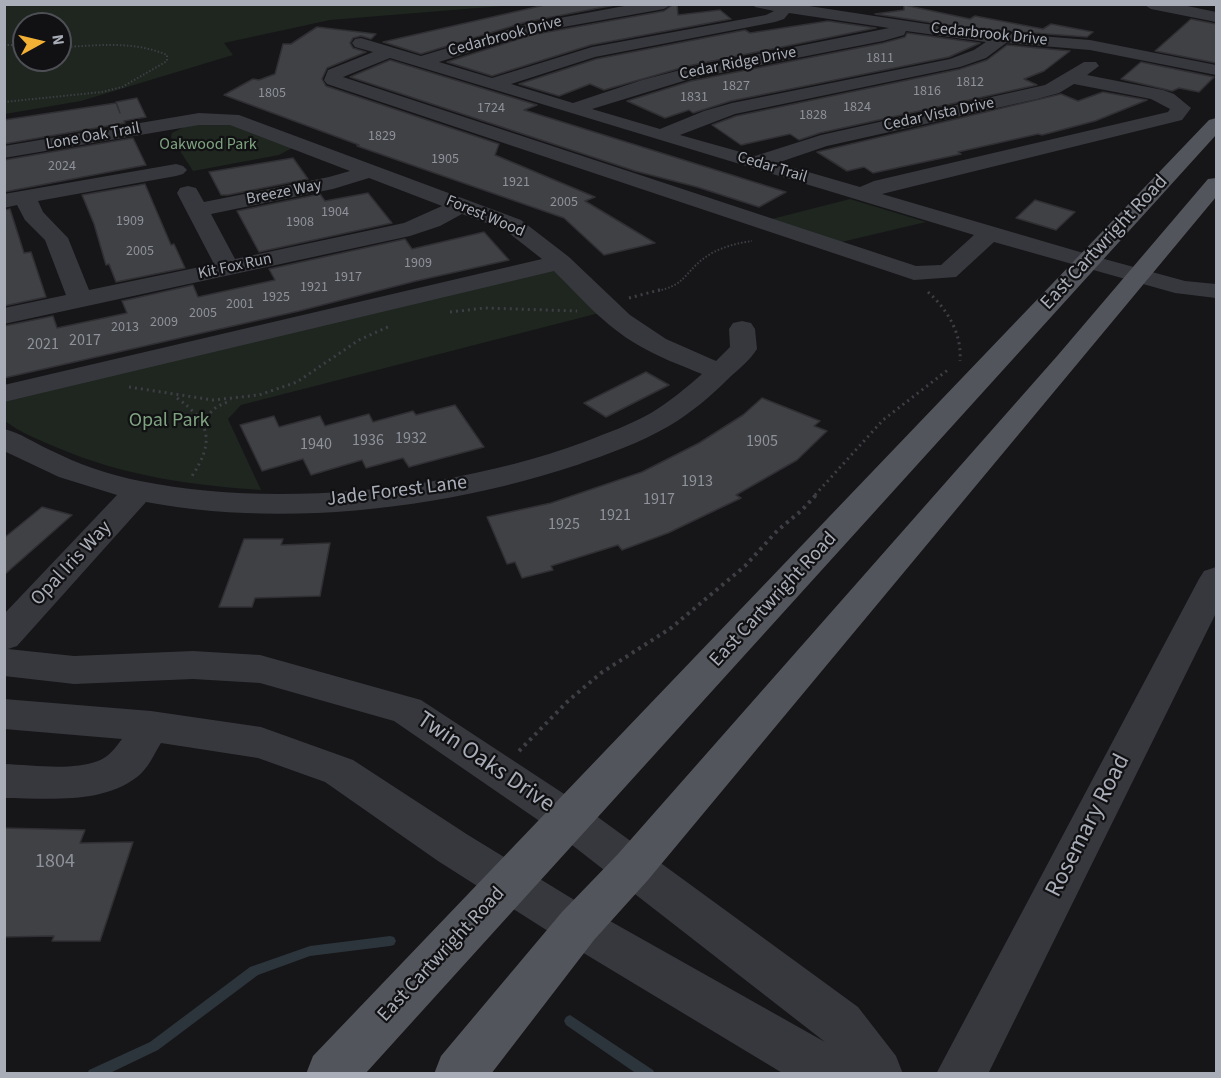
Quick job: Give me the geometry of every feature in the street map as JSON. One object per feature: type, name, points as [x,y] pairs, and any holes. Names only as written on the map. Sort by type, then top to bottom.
[{"type":"main road","name":"East Cartwright Road","points":[[331,1074],[1216,124]]},
{"type":"main road","points":[[459,1074],[578,926],[633,867],[1060,370],[1216,184]]},
{"type":"street","name":"Cedarbrook Drive","points":[[419,62],[527,28],[633,6],[664,4]]},
{"type":"street","name":"Cedarbrook Drive","points":[[761,4],[1001,39],[1114,49],[1216,70]]},
{"type":"street","points":[[1151,4],[1216,17]]},
{"type":"street","points":[[491,84],[592,52],[769,19],[778,16],[785,8]]},
{"type":"street","name":"Cedar Ridge Drive","points":[[573,109],[616,92],[673,76],[894,34],[903,25]]},
{"type":"street","points":[[662,135],[732,109],[954,63],[980,54],[1001,39]]},
{"type":"street","name":"Cedar Trail","points":[[361,43],[573,109],[1088,262],[1184,288],[1216,291]]},
{"type":"street","name":"Cedar Vista Drive","points":[[756,163],[821,141],[1052,89],[1073,78],[1114,49]]},
{"type":"street","points":[[388,52],[334,74],[333,80],[914,273],[947,272],[990,233]]},
{"type":"street","points":[[861,195],[882,186],[1175,116],[1181,108],[1167,98],[1156,94],[1073,78]]},
{"type":"street","name":"Lone Oak Trail","points":[[4,153],[164,148],[218,117]]},
{"type":"street","name":"Forest Wood","points":[[218,117],[232,119],[513,225],[531,236],[636,333],[659,346],[720,372]]},
{"type":"street","points":[[80,300],[56,238],[15,199],[164,148],[228,268]]},
{"type":"street","name":"Breeze Way","points":[[197,210],[333,183],[370,171]]},
{"type":"street","name":"Kit Fox Run","points":[[4,316],[410,229],[432,221],[461,205]]},
{"type":"street","points":[[4,394],[560,262]]},
{"type":"street","name":"Cedar Trail","points":[[1184,288],[1200,304],[1216,309]]},
{"type":"street","name":"Jade Forest Lane","points":[[4,438],[27,452],[88,476],[139,491],[210,501],[274,503],[370,499],[445,490],[555,463],[612,442],[660,420],[687,401],[744,349],[742,330]]},
{"type":"street","name":"Opal Iris Way","points":[[4,637],[139,491]]},
{"type":"street","name":"Rosemary Road","points":[[961,1074],[1216,579]]},
{"type":"street","name":"Twin Oaks Drive","points":[[4,662],[74,670],[193,665],[260,669],[407,710],[569,819],[841,1024],[878,1074]]},
{"type":"street","points":[[4,714],[151,726],[261,743],[339,771],[453,848],[511,882],[578,926],[827,1071],[865,1074]]},
{"type":"street","points":[[4,781],[65,781],[102,776],[124,765],[151,726]]},
{"type":"path","points":[[4,102],[102,92],[122,87],[167,61],[167,55],[157,49],[136,46],[72,46]]},
{"type":"path","points":[[619,300],[681,282],[698,263],[724,247],[744,242],[762,242]]},
{"type":"path","points":[[512,757],[568,701],[601,674],[671,628],[745,566],[777,531],[802,510],[883,420],[961,360],[960,343],[944,309],[924,289]]},
{"type":"path","points":[[442,313],[485,308],[554,312],[582,310]]},
{"type":"path","points":[[189,479],[206,451],[206,419],[211,410],[223,403],[260,395],[297,382],[359,340],[397,324]]},
{"type":"path","points":[[122,387],[149,389],[174,396],[213,400],[238,399]]},
{"type":"path","points":[[174,396],[191,406],[201,417],[206,428]]},
{"type":"green space","points":[[5,4],[514,4],[330,20],[224,43],[233,55],[81,101],[5,114]]},
{"type":"green space","name":"Oakwood Park","points":[[223,122],[294,147],[279,155],[193,171],[171,137],[172,133],[184,127]]},
{"type":"green space","points":[[850,199],[926,222],[833,244],[764,221]]},
{"type":"green space","name":"Opal Park","points":[[558,268],[603,312],[241,405],[228,419],[261,490],[183,482],[108,466],[44,442],[5,421],[5,401]]},
{"type":"building","points":[[549,4],[620,4],[526,22],[421,54],[383,42]]},
{"type":"building","points":[[677,4],[678,15],[720,10],[731,19],[591,45],[492,76],[447,62],[531,35],[664,11]]},
{"type":"building","points":[[904,5],[970,19],[975,16],[1043,29],[1051,24],[1093,32],[1087,37],[966,28],[875,14],[904,10]]},
{"type":"building","points":[[1191,19],[1216,24],[1216,63],[1155,51]]},
{"type":"building","points":[[828,21],[876,28],[688,66],[604,90],[590,84],[559,96],[519,84],[596,59],[745,30],[750,33]]},
{"type":"building","points":[[317,27],[376,34],[371,39],[361,36],[353,38],[350,43],[353,48],[366,52],[327,68],[322,79],[326,86],[499,144],[495,155],[595,197],[585,201],[655,243],[604,255],[564,218],[357,146],[359,145],[224,95],[253,79],[259,80],[275,74],[283,44],[291,44]]},
{"type":"building","points":[[907,33],[980,43],[949,57],[731,101],[693,113],[689,110],[665,118],[627,101],[691,81],[883,43],[905,37]]},
{"type":"building","points":[[1007,45],[1070,51],[1044,71],[1024,79],[1037,85],[820,133],[799,140],[790,134],[741,145],[712,125],[736,116],[960,69],[987,60]]},
{"type":"building","points":[[390,60],[537,105],[524,110],[786,192],[759,207],[697,187],[635,171],[350,77]]},
{"type":"building","points":[[1141,62],[1214,77],[1199,92],[1179,88],[1172,91],[1121,79]]},
{"type":"building","points":[[1103,92],[1147,100],[1095,121],[873,173],[864,167],[847,171],[817,152],[1061,94],[1078,101]]},
{"type":"building","points":[[137,98],[146,117],[124,121],[125,123],[4,144],[4,120],[116,103],[120,113],[116,102]]},
{"type":"building","points":[[133,138],[146,165],[4,192],[4,160]]},
{"type":"building","points":[[293,158],[308,179],[228,195],[221,195],[209,172]]},
{"type":"building","points":[[145,184],[171,245],[174,244],[185,268],[116,282],[109,264],[106,265],[94,224],[82,195]]},
{"type":"building","points":[[368,193],[392,223],[259,252],[237,211],[320,194],[325,201]]},
{"type":"building","points":[[1035,200],[1075,212],[1056,230],[1016,218]]},
{"type":"building","points":[[10,209],[24,253],[31,252],[46,297],[4,306],[4,210]]},
{"type":"building","points":[[484,232],[509,260],[299,311],[4,378],[4,326],[53,316],[57,328],[127,313],[122,301],[193,285],[198,297],[275,280],[269,269],[405,239],[412,249]]},
{"type":"building","points":[[646,372],[669,385],[606,417],[584,403]]},
{"type":"building","points":[[762,398],[820,421],[814,426],[827,431],[797,460],[736,495],[741,498],[668,533],[622,550],[618,545],[551,566],[553,570],[522,578],[515,562],[507,564],[487,517],[551,503],[642,472],[699,443],[743,415]]},
{"type":"building","points":[[455,405],[484,447],[409,467],[403,458],[366,468],[362,460],[311,475],[303,459],[262,471],[240,425],[274,416],[279,427],[320,416],[325,426],[369,414],[373,422],[413,411],[416,415]]},
{"type":"building","points":[[42,507],[72,515],[4,575],[4,538]]},
{"type":"building","points":[[244,539],[283,539],[281,545],[330,543],[320,596],[255,598],[252,607],[219,607]]},
{"type":"building","points":[[4,828],[85,830],[80,843],[133,842],[100,941],[52,941],[54,936],[4,937]]},
{"type":"waterway","points":[[93,1074],[154,1046],[254,971],[310,951],[390,941]]},
{"type":"waterway","points":[[570,1021],[649,1074]]}]
